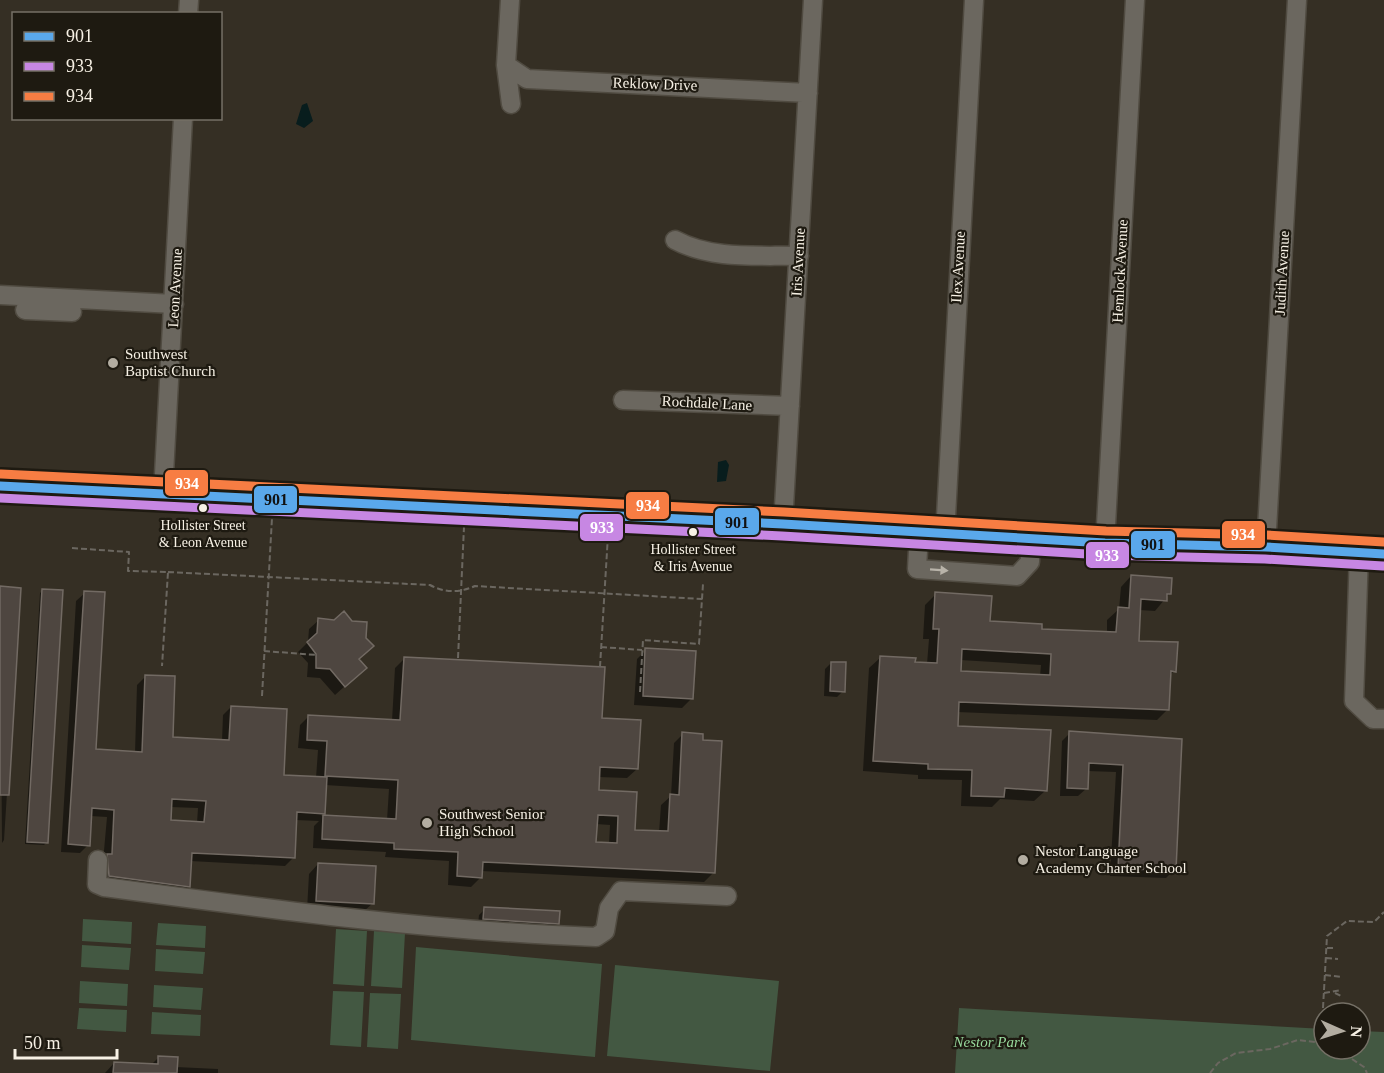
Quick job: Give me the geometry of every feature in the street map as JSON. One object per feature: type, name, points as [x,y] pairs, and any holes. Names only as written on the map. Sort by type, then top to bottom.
[{"type":"main road","points":[[0,486],[783,524],[1105,543],[1266,547],[1384,554]]},
{"type":"street","points":[[510,0],[506,65],[511,104]]},
{"type":"street","name":"Iris Avenue","points":[[783,524],[813,0]]},
{"type":"street","name":"Ilex Avenue","points":[[945,535],[974,0]]},
{"type":"street","name":"Hemlock Avenue","points":[[1105,543],[1135,0]]},
{"type":"street","name":"Judith Avenue","points":[[1266,547],[1297,0]]},
{"type":"street","name":"Reklow Drive","points":[[506,65],[527,79],[808,93]]},
{"type":"street","name":"Leon Avenue","points":[[163,493],[183,120]]},
{"type":"street","points":[[675,240],[723,254],[799,256]]},
{"type":"street","points":[[0,295],[173,310]]},
{"type":"street","points":[[25,310],[173,310]]},
{"type":"street","name":"Rochdale Lane","points":[[623,400],[790,406]]},
{"type":"street","points":[[919,532],[917,569],[1017,576],[1030,562],[1030,539]]},
{"type":"street","points":[[1359,552],[1354,701],[1373,719],[1384,719]]},
{"type":"street","points":[[98,860],[97,884],[104,887],[332,917],[500,934],[596,937],[605,931],[609,908],[621,891],[727,896]]},
{"type":"path","points":[[262,696],[272,518]]},
{"type":"path","points":[[458,658],[464,527]]},
{"type":"path","points":[[600,667],[609,535]]},
{"type":"path","points":[[72,548],[129,552],[128,571],[430,585],[441,590],[461,592],[475,586],[702,599]]},
{"type":"path","points":[[162,666],[168,572]]},
{"type":"path","points":[[640,692],[643,640],[699,644],[703,584]]},
{"type":"path","points":[[601,647],[642,650]]},
{"type":"path","points":[[264,651],[317,655]]},
{"type":"path","points":[[1323,1001],[1328,936],[1347,921],[1374,922],[1384,912]]},
{"type":"path","points":[[1327,948],[1334,948]]},
{"type":"path","points":[[1326,958],[1338,959]]},
{"type":"path","points":[[1325,975],[1341,976]]},
{"type":"path","points":[[1324,993],[1335,993],[1341,990]]},
{"type":"path","points":[[1335,993],[1343,997]]},
{"type":"path","points":[[1210,1073],[1218,1063],[1236,1053],[1270,1049],[1298,1040],[1312,1042]]},
{"type":"path","points":[[1355,1061],[1368,1073]]},
{"type":"green space","points":[[83,919],[132,922],[131,944],[82,941]]},
{"type":"green space","points":[[158,923],[206,926],[205,948],[156,945]]},
{"type":"green space","points":[[336,929],[367,931],[364,986],[333,984]]},
{"type":"green space","points":[[374,931],[405,933],[402,988],[371,986]]},
{"type":"green space","points":[[82,945],[131,948],[129,970],[81,967]]},
{"type":"green space","points":[[416,947],[602,964],[595,1057],[411,1040]]},
{"type":"green space","points":[[156,949],[205,952],[203,974],[155,971]]},
{"type":"green space","points":[[615,965],[779,981],[770,1071],[607,1056]]},
{"type":"green space","points":[[80,981],[128,984],[127,1006],[79,1003]]},
{"type":"green space","points":[[154,985],[203,988],[201,1010],[153,1007]]},
{"type":"green space","points":[[333,991],[364,992],[361,1047],[330,1045]]},
{"type":"green space","points":[[370,993],[401,994],[398,1049],[367,1047]]},
{"type":"green space","points":[[79,1008],[127,1010],[126,1032],[77,1029]]},
{"type":"green space","name":"Nestor Park","points":[[959,1008],[1312,1028],[1312,1061],[1372,1061],[1372,1032],[1384,1032],[1384,1073],[955,1073]]},
{"type":"green space","points":[[152,1012],[201,1015],[200,1036],[151,1034]]},
{"type":"water","points":[[307,103],[313,121],[304,128],[296,124],[302,105]]},
{"type":"water","points":[[726,460],[729,465],[726,481],[717,482],[718,462]]},
{"type":"building","points":[[1131,575],[1172,578],[1171,594],[1167,594],[1167,601],[1141,599],[1139,641],[1178,642],[1176,672],[1171,671],[1169,710],[959,702],[958,726],[1051,730],[1047,791],[1005,788],[1004,797],[971,796],[972,770],[928,769],[928,764],[873,761],[880,656],[916,658],[915,662],[937,663],[939,629],[933,629],[935,592],[992,596],[990,621],[1042,624],[1042,629],[1116,632],[1118,607],[1129,608]],"holes":[[[962,649],[1051,654],[1050,675],[961,671]]]},
{"type":"building","points":[[0,586],[21,588],[9,795],[0,795]]},
{"type":"building","points":[[42,589],[63,590],[48,843],[27,842]]},
{"type":"building","points":[[84,591],[105,592],[96,749],[142,752],[145,675],[175,676],[173,737],[229,740],[231,706],[287,709],[284,775],[327,777],[325,814],[297,812],[295,858],[192,853],[190,887],[109,876],[107,854],[112,854],[114,810],[92,808],[90,846],[68,844]],"holes":[[[172,799],[206,801],[204,822],[171,820]]]},
{"type":"building","points":[[344,611],[352,621],[367,622],[366,638],[374,646],[359,659],[367,668],[345,687],[330,669],[316,668],[316,654],[307,642],[317,633],[318,618],[334,620]]},
{"type":"building","points":[[645,648],[696,651],[693,699],[643,696]]},
{"type":"building","points":[[404,657],[605,667],[602,718],[641,720],[638,769],[600,767],[599,790],[637,792],[635,830],[668,831],[670,794],[679,795],[682,732],[703,734],[703,740],[722,741],[715,873],[483,862],[482,878],[457,876],[458,852],[394,849],[394,843],[322,839],[323,815],[396,819],[398,780],[325,776],[327,741],[307,740],[308,715],[400,720]],"holes":[[[598,815],[618,816],[617,843],[596,842]]]},
{"type":"building","points":[[831,662],[846,662],[845,692],[830,691]]},
{"type":"building","points":[[1069,731],[1182,739],[1176,870],[1118,869],[1123,765],[1089,763],[1088,789],[1067,788]]},
{"type":"building","points":[[318,863],[376,866],[374,904],[316,901]]},
{"type":"building","points":[[484,907],[560,911],[559,924],[483,919]]},
{"type":"building","points":[[158,1056],[178,1057],[177,1073],[113,1073],[114,1062],[158,1064]]},
{"type":"transit line","name":"934","points":[[1,474],[784,512],[1106,531],[1266,535],[1384,542]]},
{"type":"transit line","name":"901","points":[[0,486],[783,524],[1105,543],[1266,547],[1384,554]]},
{"type":"transit line","name":"933","points":[[0,498],[782,536],[1104,555],[1265,559],[1383,566]]},
{"type":"place","name":"Southwest Baptist Church","points":[[113,363]]},
{"type":"place","name":"Hollister Street & Leon Avenue","points":[[203,508]]},
{"type":"place","name":"Hollister Street & Iris Avenue","points":[[693,532]]},
{"type":"place","name":"Southwest Senior High School","points":[[427,823]]},
{"type":"place","name":"Nestor Language Academy Charter School","points":[[1023,860]]}]
